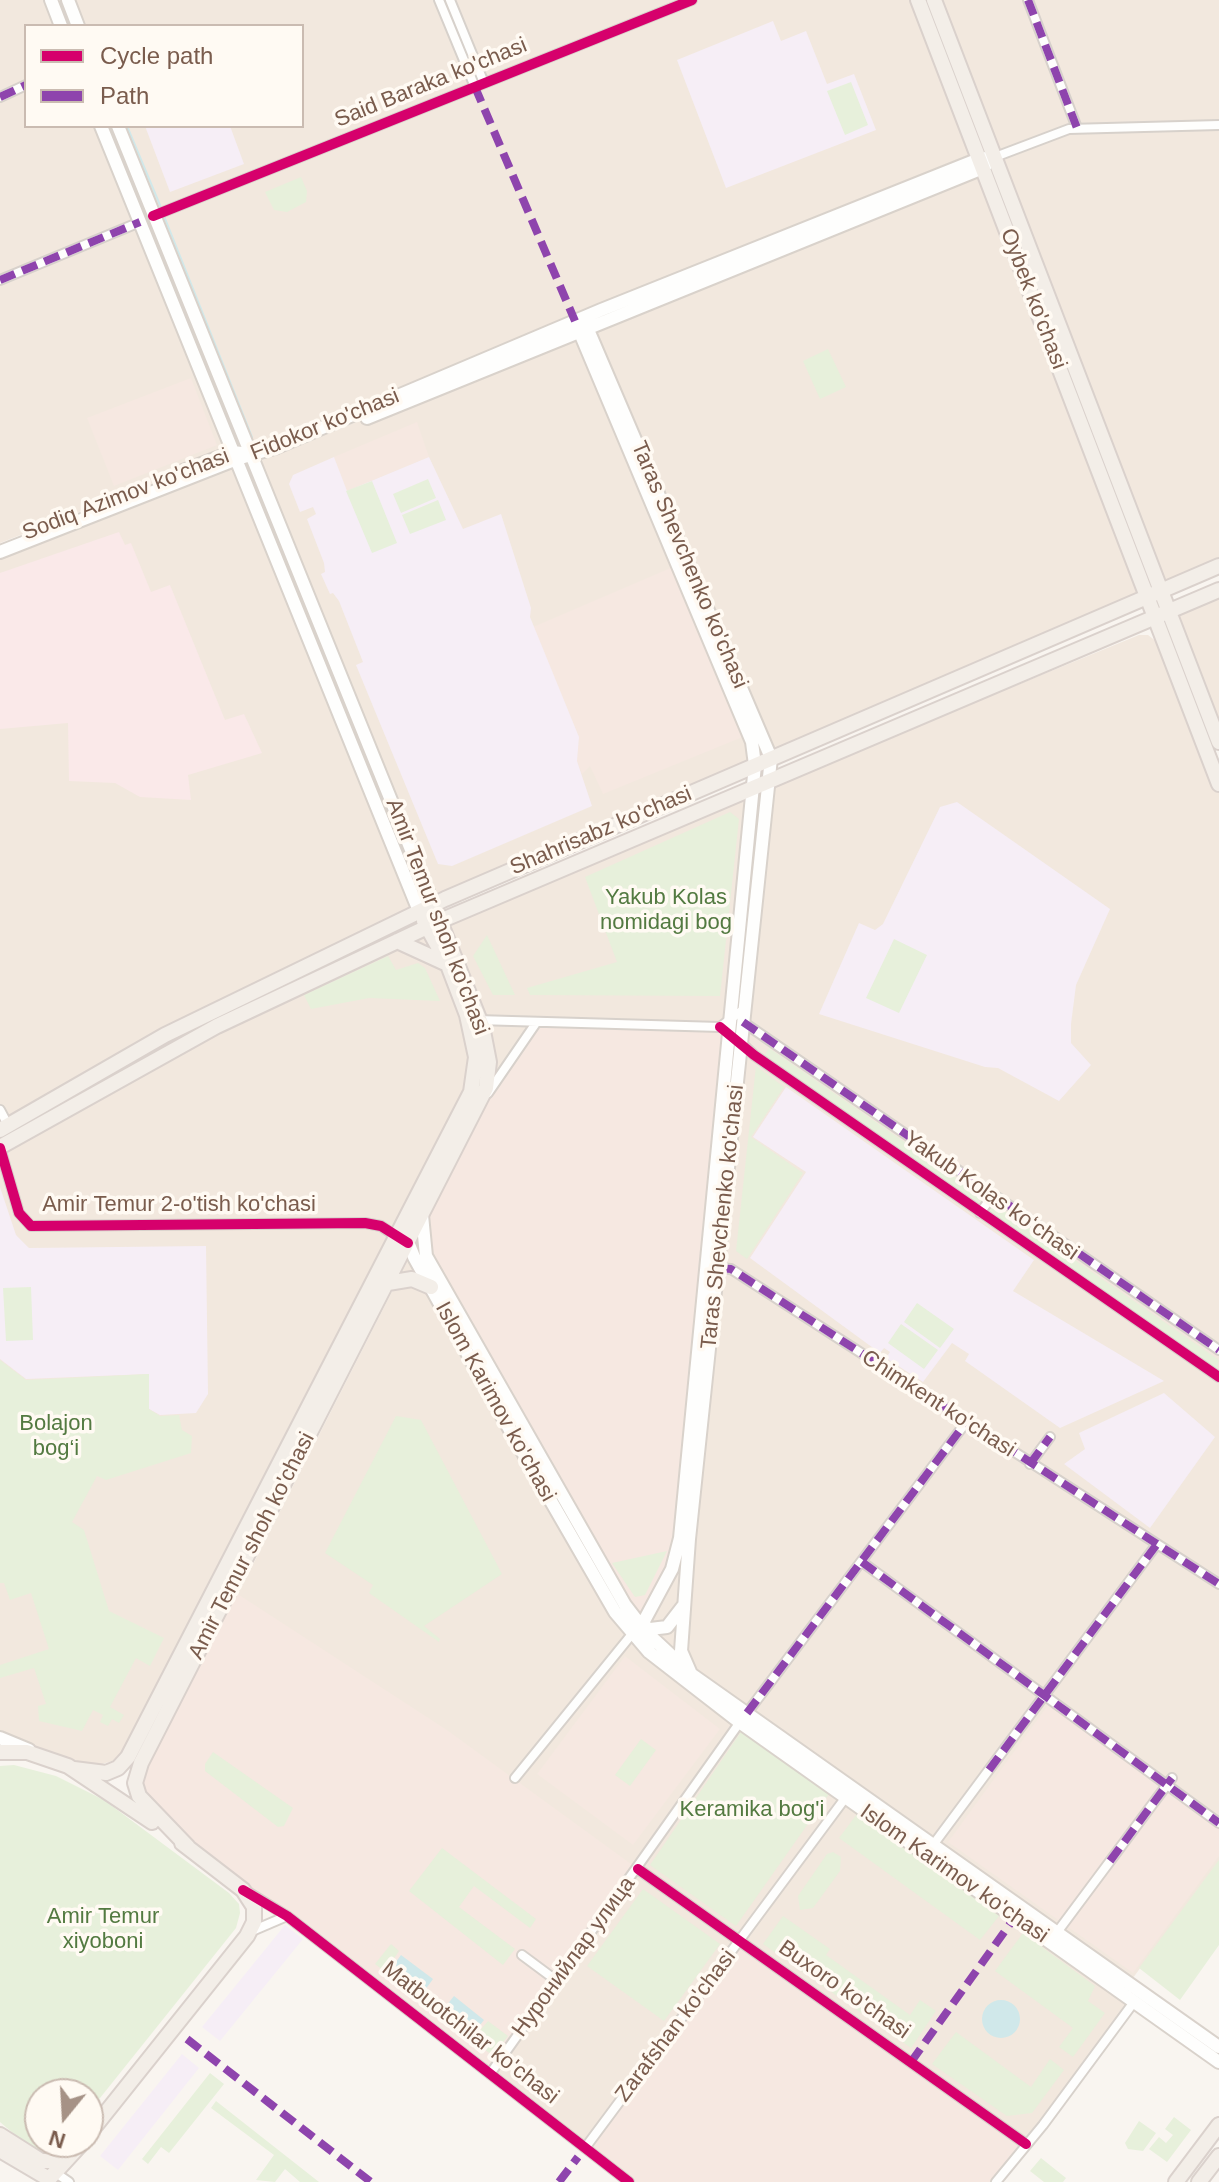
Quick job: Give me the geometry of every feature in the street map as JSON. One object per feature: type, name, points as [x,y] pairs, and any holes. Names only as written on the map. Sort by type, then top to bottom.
[{"type":"main road","points":[[51,0],[60,24]]},
{"type":"main road","points":[[68,0],[77,24]]},
{"type":"main road","name":"Oybek ko'chasi","points":[[918,0],[1154,594]]},
{"type":"main road","name":"Oybek ko'chasi","points":[[934,0],[995,157],[1154,594]]},
{"type":"main road","name":"Amir Temur shoh ko'chasi","points":[[102,128],[489,1062],[482,1100],[422,1215],[400,1238],[388,1283],[138,1772],[135,1787],[140,1798],[188,1847]]},
{"type":"main road","name":"Amir Temur shoh ko'chasi","points":[[119,128],[253,459],[426,908]]},
{"type":"main road","name":"Fidokor ko'chasi","points":[[235,455],[253,459],[995,157]]},
{"type":"main road","name":"Said Baraka ko'chasi","points":[[140,222],[153,216]]},
{"type":"main road","name":"Taras Shevchenko ko'chasi","points":[[581,325],[771,758],[735,1026],[680,1538],[665,1584],[638,1632]]},
{"type":"main road","name":"Taras Shevchenko ko'chasi","points":[[581,325],[751,738],[755,765],[735,1026],[739,1060],[681,1651],[691,1674]]},
{"type":"main road","name":"Sodiq Azimov ko'chasi","points":[[0,543],[235,455]]},
{"type":"main road","name":"Sodiq Azimov ko'chasi","points":[[0,552],[235,455]]},
{"type":"main road","name":"Shahrisabz ko'chasi","points":[[4,1127],[165,1035],[426,908],[1219,566]]},
{"type":"main road","name":"Shahrisabz ko'chasi","points":[[0,1147],[217,1026],[433,924],[1219,590]]},
{"type":"main road","points":[[1154,594],[1219,742]]},
{"type":"main road","points":[[1162,614],[1219,784]]},
{"type":"main road","points":[[732,795],[745,803],[751,818]]},
{"type":"main road","name":"Amir Temur shoh ko'chasi","points":[[74,1769],[106,1773],[118,1768],[128,1757],[400,1238],[471,1092],[476,1057],[474,1020],[433,924]]},
{"type":"main road","points":[[397,941],[430,953],[448,965]]},
{"type":"main road","name":"Islom Karimov ko'chasi","points":[[422,1215],[426,1256],[626,1617]]},
{"type":"main road","name":"Islom Karimov ko'chasi","points":[[400,1238],[426,1256]]},
{"type":"main road","name":"Islom Karimov ko'chasi","points":[[400,1238],[649,1652],[1054,1937],[1219,2047]]},
{"type":"main road","points":[[388,1283],[404,1279],[431,1287]]},
{"type":"main road","points":[[665,1584],[666,1594],[673,1599],[686,1595]]},
{"type":"main road","points":[[638,1632],[669,1625],[686,1595]]},
{"type":"main road","points":[[626,1617],[650,1610]]},
{"type":"main road","name":"Islom Karimov ko'chasi","points":[[638,1632],[744,1718]]},
{"type":"main road","points":[[0,1738],[74,1769],[188,1847],[243,1890],[255,1913],[249,1933],[104,2115]]},
{"type":"main road","points":[[0,1752],[27,1752],[51,1759]]},
{"type":"main road","name":"Islom Karimov ko'chasi","points":[[1054,1937],[1134,2002],[1219,2062]]},
{"type":"main road","points":[[1176,2182],[1219,2125]]},
{"type":"main road","points":[[0,2135],[24,2152]]},
{"type":"main road","points":[[0,2150],[43,2178],[63,2178],[73,2158]]},
{"type":"main road","points":[[1199,2182],[1219,2156]]},
{"type":"main road","points":[[39,2158],[53,2161],[59,2158]]},
{"type":"street","points":[[439,0],[479,85]]},
{"type":"street","points":[[450,0],[479,85]]},
{"type":"street","name":"Said Baraka ko'chasi","points":[[153,216],[692,0]]},
{"type":"street","points":[[1028,0],[1077,128]]},
{"type":"street","points":[[0,97],[24,86]]},
{"type":"street","name":"Fidokor ko'chasi","points":[[995,157],[1009,149],[1077,128],[1219,125]]},
{"type":"street","name":"Said Baraka ko'chasi","points":[[0,280],[140,222]]},
{"type":"street","points":[[474,1020],[735,1026]]},
{"type":"street","points":[[482,1100],[503,1076],[536,1023]]},
{"type":"street","name":"Yakub Kolas koʻchasi","points":[[735,1026],[754,1055],[1219,1377]]},
{"type":"street","name":"Yakub Kolas koʻchasi","points":[[735,1026],[993,1195],[1219,1350]]},
{"type":"street","points":[[739,1060],[754,1055]]},
{"type":"street","points":[[0,1110],[4,1127]]},
{"type":"street","name":"Amir Temur 2-o'tish ko'chasi","points":[[0,1147],[19,1213],[31,1226],[365,1223],[381,1226],[400,1238]]},
{"type":"street","points":[[980,1213],[993,1195]]},
{"type":"street","name":"Chimkent ko'chasi","points":[[718,1268],[731,1269],[1219,1584]]},
{"type":"street","name":"Нуронийлар улица","points":[[490,2074],[744,1718],[967,1421]]},
{"type":"street","points":[[1030,1464],[1050,1437]]},
{"type":"street","points":[[930,1849],[1157,1544]]},
{"type":"street","points":[[862,1562],[1169,1781],[1219,1823]]},
{"type":"street","name":"Taras Shevchenko ko'chasi","points":[[515,1778],[638,1632]]},
{"type":"street","points":[[1054,1937],[1169,1781]]},
{"type":"street","name":"Zarafshan ko'chasi","points":[[585,2148],[849,1792]]},
{"type":"street","name":"Buxoro ko'chasi","points":[[638,1869],[1026,2144]]},
{"type":"street","name":"Matbuotchilar ko'chasi","points":[[243,1890],[287,1916],[629,2182]]},
{"type":"street","points":[[249,1933],[287,1916]]},
{"type":"street","points":[[522,1955],[557,1981]]},
{"type":"street","points":[[996,2182],[1134,2002]]},
{"type":"street","points":[[33,2158],[63,2178]]},
{"type":"shaded area","points":[[0,0],[51,0],[60,24],[24,24],[24,128],[102,128],[233,452],[0,543]]},
{"type":"shaded area","points":[[68,0],[918,0],[1147,597],[771,758],[768,752],[434,904],[427,943],[457,987],[472,1032],[466,1089],[123,1753],[116,1760],[102,1764],[58,1761],[0,1738],[0,552],[237,459],[260,461],[579,332],[258,455],[119,128],[304,128],[304,24],[77,24]]},
{"type":"shaded area","points":[[934,0],[1219,0],[1219,566],[1161,591]]},
{"type":"shaded area","points":[[773,21],[781,41],[806,31],[827,84],[854,74],[876,130],[726,188],[677,60]]},
{"type":"shaded area","points":[[146,128],[231,128],[244,164],[170,192]]},
{"type":"shaded area","points":[[191,378],[217,445],[114,486],[87,418]]},
{"type":"shaded area","points":[[417,422],[429,457],[346,491],[334,457]]},
{"type":"shaded area","points":[[334,457],[347,491],[429,457],[463,529],[501,514],[531,608],[530,617],[579,737],[577,761],[592,806],[452,866],[438,864],[356,665],[363,662],[339,601],[333,593],[330,594],[321,574],[325,572],[324,563],[307,519],[316,514],[313,507],[300,512],[289,484],[293,475]]},
{"type":"shaded area","points":[[119,532],[125,545],[131,543],[151,592],[170,585],[225,720],[244,714],[262,753],[188,775],[191,800],[140,797],[115,783],[69,781],[68,723],[0,729],[0,573]]},
{"type":"shaded area","points":[[673,567],[745,736],[603,794],[590,766],[582,774],[577,761],[579,737],[533,627]]},
{"type":"shaded area","points":[[1219,590],[1219,742],[1169,612]]},
{"type":"shaded area","points":[[1139,635],[1148,635],[1157,642],[1219,789],[1219,1861],[1130,1982],[1142,1991],[1043,2125],[1015,2156],[629,2182],[287,1916],[146,1752],[245,1580],[429,1219],[498,1072],[455,936],[447,927],[778,783]]},
{"type":"shaded area","points":[[957,802],[1110,909],[1076,985],[1071,1024],[1071,1043],[1091,1065],[1059,1101],[998,1068],[985,1067],[819,1014],[859,923],[875,930],[883,924],[940,807]]},
{"type":"shaded area","points":[[536,1023],[720,1027],[730,1033],[679,1546],[645,1631],[426,1256],[408,1243],[482,1100]]},
{"type":"shaded area","points":[[786,1087],[1034,1260],[1013,1291],[1164,1381],[1060,1428],[965,1361],[969,1354],[952,1343],[923,1382],[886,1358],[890,1352],[884,1348],[880,1353],[750,1258],[806,1172],[753,1137]]},
{"type":"shaded area","points":[[0,1187],[16,1235],[29,1248],[206,1246],[208,1394],[196,1413],[160,1415],[149,1409],[148,1374],[26,1379],[0,1359]]},
{"type":"shaded area","points":[[1164,1393],[1215,1437],[1150,1528],[1064,1464],[1085,1449],[1079,1433]]},
{"type":"shaded area","points":[[230,1589],[447,1730],[638,1869],[490,2074],[287,1916],[188,1847],[135,1787]]},
{"type":"shaded area","points":[[625,1656],[720,1729],[633,1845],[537,1774]]},
{"type":"shaded area","points":[[1048,1705],[1219,1826],[1219,1856],[1133,1973],[948,1842]]},
{"type":"shaded area","points":[[285,1925],[303,1939],[220,2041],[202,2027]]},
{"type":"shaded area","points":[[739,1941],[1026,2144],[996,2182],[629,2182],[585,2148]]},
{"type":"shaded area","points":[[182,2054],[199,2068],[118,2170],[103,2158],[104,2151]]},
{"type":"green space","points":[[851,82],[868,125],[845,135],[827,91]]},
{"type":"green space","points":[[301,177],[307,191],[306,202],[287,212],[274,210],[265,192]]},
{"type":"green space","points":[[828,349],[846,387],[820,399],[803,361]]},
{"type":"green space","points":[[428,479],[436,498],[401,513],[393,494]]},
{"type":"green space","points":[[372,481],[397,543],[372,553],[346,491]]},
{"type":"green space","points":[[438,500],[446,520],[410,534],[402,515]]},
{"type":"green space","name":"Yakub Kolas nomidagi bog","points":[[730,812],[739,819],[720,996],[530,995],[527,988],[617,962],[585,877]]},
{"type":"green space","points":[[487,935],[515,995],[493,995],[473,956]]},
{"type":"green space","points":[[894,939],[927,955],[899,1013],[866,998]]},
{"type":"green space","points":[[388,956],[396,970],[418,963],[425,968],[440,1001],[369,998],[311,1009],[304,995]]},
{"type":"green space","points":[[769,1048],[1219,1360],[1217,1370],[764,1056]]},
{"type":"green space","points":[[756,1066],[784,1087],[751,1137],[803,1173],[747,1259],[736,1251]]},
{"type":"green space","points":[[31,1287],[33,1340],[6,1341],[3,1288]]},
{"type":"green space","points":[[917,1303],[954,1329],[940,1348],[904,1322]]},
{"type":"green space","points":[[901,1324],[938,1350],[924,1369],[888,1343]]},
{"type":"green space","name":"Bolajon bog‘i","points":[[0,1360],[26,1380],[149,1374],[149,1409],[160,1416],[179,1415],[182,1430],[192,1436],[191,1453],[106,1480],[97,1476],[72,1522],[84,1530],[109,1611],[164,1638],[150,1666],[136,1658],[110,1707],[124,1715],[119,1723],[112,1719],[108,1726],[100,1722],[103,1715],[93,1710],[82,1731],[39,1721],[38,1706],[46,1704],[34,1668],[0,1678],[0,1665],[49,1649],[31,1593],[10,1600],[4,1583],[0,1583]]},
{"type":"green space","points":[[396,1416],[421,1420],[502,1574],[424,1626],[440,1639],[439,1642],[369,1593],[373,1585],[325,1553]]},
{"type":"green space","points":[[667,1551],[645,1595],[635,1597],[612,1563]]},
{"type":"green space","name":"Keramika bog'i","points":[[741,1732],[829,1794],[736,1926],[650,1865]]},
{"type":"green space","points":[[641,1739],[656,1750],[630,1786],[615,1775]]},
{"type":"green space","points":[[213,1752],[293,1808],[284,1826],[278,1827],[205,1771],[205,1764]]},
{"type":"green space","name":"Amir Temur xiyoboni","points":[[14,1765],[56,1776],[104,1800],[229,1893],[239,1904],[240,1913],[236,1928],[104,2093],[104,2078],[24,2078],[24,2143],[0,2122],[0,1766]]},
{"type":"green space","points":[[857,1814],[999,1916],[980,1940],[839,1838]]},
{"type":"green space","points":[[442,1848],[536,1919],[530,1928],[474,1886],[459,1907],[515,1949],[503,1965],[409,1891]]},
{"type":"green space","points":[[833,1852],[841,1857],[840,1871],[813,1908],[800,1910],[798,1896],[827,1854]]},
{"type":"green space","points":[[1219,1860],[1219,1945],[1180,2000],[1139,1968]]},
{"type":"green space","points":[[643,1889],[720,1944],[664,2021],[587,1966]]},
{"type":"green space","points":[[783,1916],[830,1949],[826,1955],[910,2015],[920,2000],[936,2011],[911,2048],[763,1944]]},
{"type":"green space","points":[[1023,1933],[1095,1986],[1088,2001],[1105,2013],[1073,2057],[1059,2047],[1073,2028],[995,1971]]},
{"type":"green space","points":[[391,1944],[399,1951],[389,1966],[424,1993],[420,1999],[375,1964]]},
{"type":"green space","points":[[444,2008],[477,2034],[488,2021],[508,2036],[493,2056],[439,2014]]},
{"type":"green space","points":[[956,2032],[1031,2087],[1050,2059],[1064,2070],[1032,2113],[1007,2116],[932,2064]]},
{"type":"green space","points":[[210,2073],[224,2084],[169,2153],[161,2147],[148,2164],[142,2159]]},
{"type":"green space","points":[[216,2101],[319,2182],[300,2182],[285,2169],[275,2182],[256,2180],[274,2155],[211,2108]]},
{"type":"green space","points":[[1174,2117],[1191,2130],[1167,2162],[1149,2149],[1159,2137],[1166,2143],[1173,2135],[1165,2129]]},
{"type":"green space","points":[[1139,2121],[1156,2133],[1143,2151],[1128,2149],[1125,2143]]},
{"type":"green space","points":[[1041,2158],[1066,2178],[1063,2182],[1044,2182],[1030,2171]]},
{"type":"water","points":[[401,1955],[433,1979],[425,1990],[393,1966]]},
{"type":"water","points":[[454,1996],[484,2020],[476,2030],[446,2006]]},
{"type":"water","points":[[1001,2000],[1014,2006],[1020,2019],[1014,2032],[1001,2038],[988,2032],[982,2019],[988,2006]]},
{"type":"waterway","points":[[82,20],[84,24]]},
{"type":"waterway","points":[[128,128],[162,210]]},
{"type":"waterway","points":[[164,216],[252,437]]},
{"type":"marked path","points":[[1028,0],[1077,128]]},
{"type":"marked path","points":[[0,97],[24,86]]},
{"type":"marked path","points":[[475,87],[575,321]]},
{"type":"marked path","points":[[0,280],[140,222]]},
{"type":"marked path","points":[[743,1022],[1219,1350]]},
{"type":"marked path","points":[[718,1268],[731,1269],[1219,1584]]},
{"type":"marked path","points":[[747,1713],[967,1421]]},
{"type":"marked path","points":[[1030,1464],[1050,1437]]},
{"type":"marked path","points":[[989,1770],[1157,1544]]},
{"type":"marked path","points":[[862,1562],[1219,1823]]},
{"type":"marked path","points":[[1110,1861],[1172,1778]]},
{"type":"marked path","points":[[911,2062],[1015,1917]]},
{"type":"marked path","points":[[187,2039],[371,2182]]},
{"type":"marked path","points":[[559,2182],[578,2157]]},
{"type":"cycle path","points":[[153,216],[692,0]]},
{"type":"cycle path","points":[[720,1027],[754,1055],[1219,1377]]},
{"type":"cycle path","points":[[0,1148],[19,1213],[31,1226],[365,1223],[381,1226],[408,1243]]},
{"type":"cycle path","points":[[638,1869],[1026,2144]]},
{"type":"cycle path","points":[[243,1890],[287,1916],[629,2182]]}]
